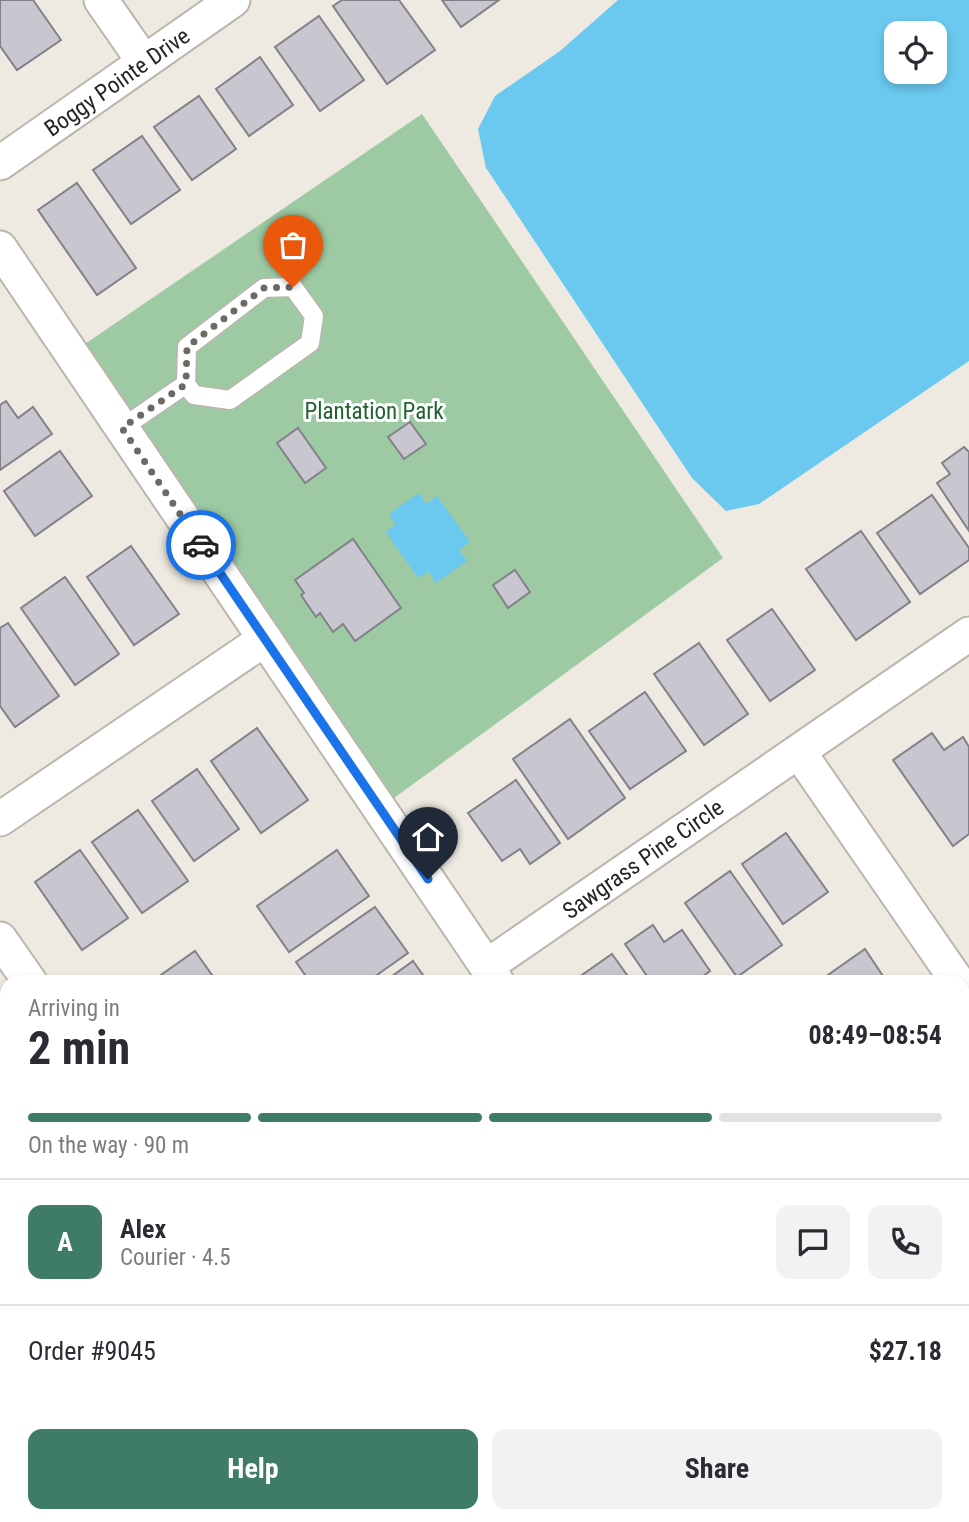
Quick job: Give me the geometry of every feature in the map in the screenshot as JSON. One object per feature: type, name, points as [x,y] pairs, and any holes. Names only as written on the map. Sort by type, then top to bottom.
[{"type":"street","points":[[101,0],[144,62]]},
{"type":"street","name":"Boggy Pointe Drive","points":[[0,163],[233,0]]},
{"type":"street","points":[[0,248],[492,974]]},
{"type":"street","name":"Sawgrass Pine Circle","points":[[492,974],[799,752],[969,634]]},
{"type":"street","points":[[0,819],[265,639]]},
{"type":"street","points":[[799,752],[953,975]]},
{"type":"street","points":[[0,939],[25,975]]},
{"type":"lane","points":[[293,287],[314,316],[310,343],[230,400],[194,395],[186,384],[187,347],[264,288],[293,287]]},
{"type":"lane","points":[[122,428],[186,384]]},
{"type":"green space","name":"Plantation Park","points":[[422,114],[723,558],[390,801],[79,348]]},
{"type":"water","points":[[618,0],[969,0],[969,361],[759,504],[726,511],[692,478],[486,168],[478,129],[495,96],[560,51]]},
{"type":"water","points":[[419,493],[426,504],[437,496],[470,542],[459,550],[467,561],[436,583],[428,571],[418,578],[386,532],[396,524],[389,514]]},
{"type":"building","points":[[0,0],[33,0],[61,40],[17,70],[0,46]]},
{"type":"building","points":[[342,0],[399,0],[435,50],[387,84],[333,6]]},
{"type":"building","points":[[442,0],[499,0],[461,27]]},
{"type":"building","points":[[319,16],[364,80],[320,111],[275,47]]},
{"type":"building","points":[[260,57],[293,105],[249,136],[216,89]]},
{"type":"building","points":[[199,96],[236,149],[192,180],[154,127]]},
{"type":"building","points":[[142,136],[180,190],[131,224],[93,170]]},
{"type":"building","points":[[77,183],[136,268],[97,295],[38,210]]},
{"type":"building","points":[[6,401],[18,418],[33,407],[52,434],[0,470],[0,405]]},
{"type":"building","points":[[410,422],[426,444],[404,459],[388,437]]},
{"type":"building","points":[[298,428],[326,468],[305,483],[277,443]]},
{"type":"building","points":[[964,447],[969,452],[969,531],[937,483],[950,474],[942,463]]},
{"type":"building","points":[[60,451],[92,496],[35,536],[4,491]]},
{"type":"building","points":[[932,495],[969,548],[969,560],[920,594],[877,533]]},
{"type":"building","points":[[861,531],[910,602],[856,640],[806,569]]},
{"type":"building","points":[[353,539],[401,608],[355,641],[343,624],[333,632],[320,613],[316,617],[301,595],[304,593],[295,580]]},
{"type":"building","points":[[131,546],[179,614],[134,645],[87,577]]},
{"type":"building","points":[[515,570],[530,592],[508,608],[493,585]]},
{"type":"building","points":[[65,577],[119,654],[75,685],[21,608]]},
{"type":"building","points":[[772,609],[815,670],[770,701],[727,640]]},
{"type":"building","points":[[8,623],[59,696],[15,727],[0,706],[0,628]]},
{"type":"building","points":[[699,643],[748,714],[704,745],[654,674]]},
{"type":"building","points":[[645,692],[686,751],[630,789],[589,731]]},
{"type":"building","points":[[570,719],[625,798],[568,839],[513,759]]},
{"type":"building","points":[[257,728],[308,800],[261,833],[211,761]]},
{"type":"building","points":[[932,733],[944,750],[963,737],[969,747],[969,834],[953,846],[893,760]]},
{"type":"building","points":[[197,769],[239,829],[194,861],[152,801]]},
{"type":"building","points":[[516,780],[560,843],[530,864],[520,849],[502,861],[468,813]]},
{"type":"building","points":[[138,810],[188,881],[142,913],[92,842]]},
{"type":"building","points":[[786,833],[828,892],[783,924],[742,864]]},
{"type":"building","points":[[80,850],[128,918],[82,950],[35,882]]},
{"type":"building","points":[[337,850],[369,896],[289,952],[257,906]]},
{"type":"building","points":[[730,871],[782,945],[740,975],[736,975],[685,903]]},
{"type":"building","points":[[375,907],[408,953],[377,975],[305,975],[296,962]]},
{"type":"building","points":[[653,925],[664,942],[682,930],[710,971],[705,975],[646,975],[625,944]]},
{"type":"building","points":[[865,949],[882,975],[828,975]]},
{"type":"building","points":[[195,951],[212,975],[161,975]]},
{"type":"building","points":[[612,954],[627,975],[582,975]]},
{"type":"building","points":[[413,961],[423,975],[394,975]]},
{"type":"way so far","points":[[201,545],[122,428],[186,384],[187,347],[264,288],[293,287]]},
{"type":"route","points":[[201,545],[428,879]]}]
